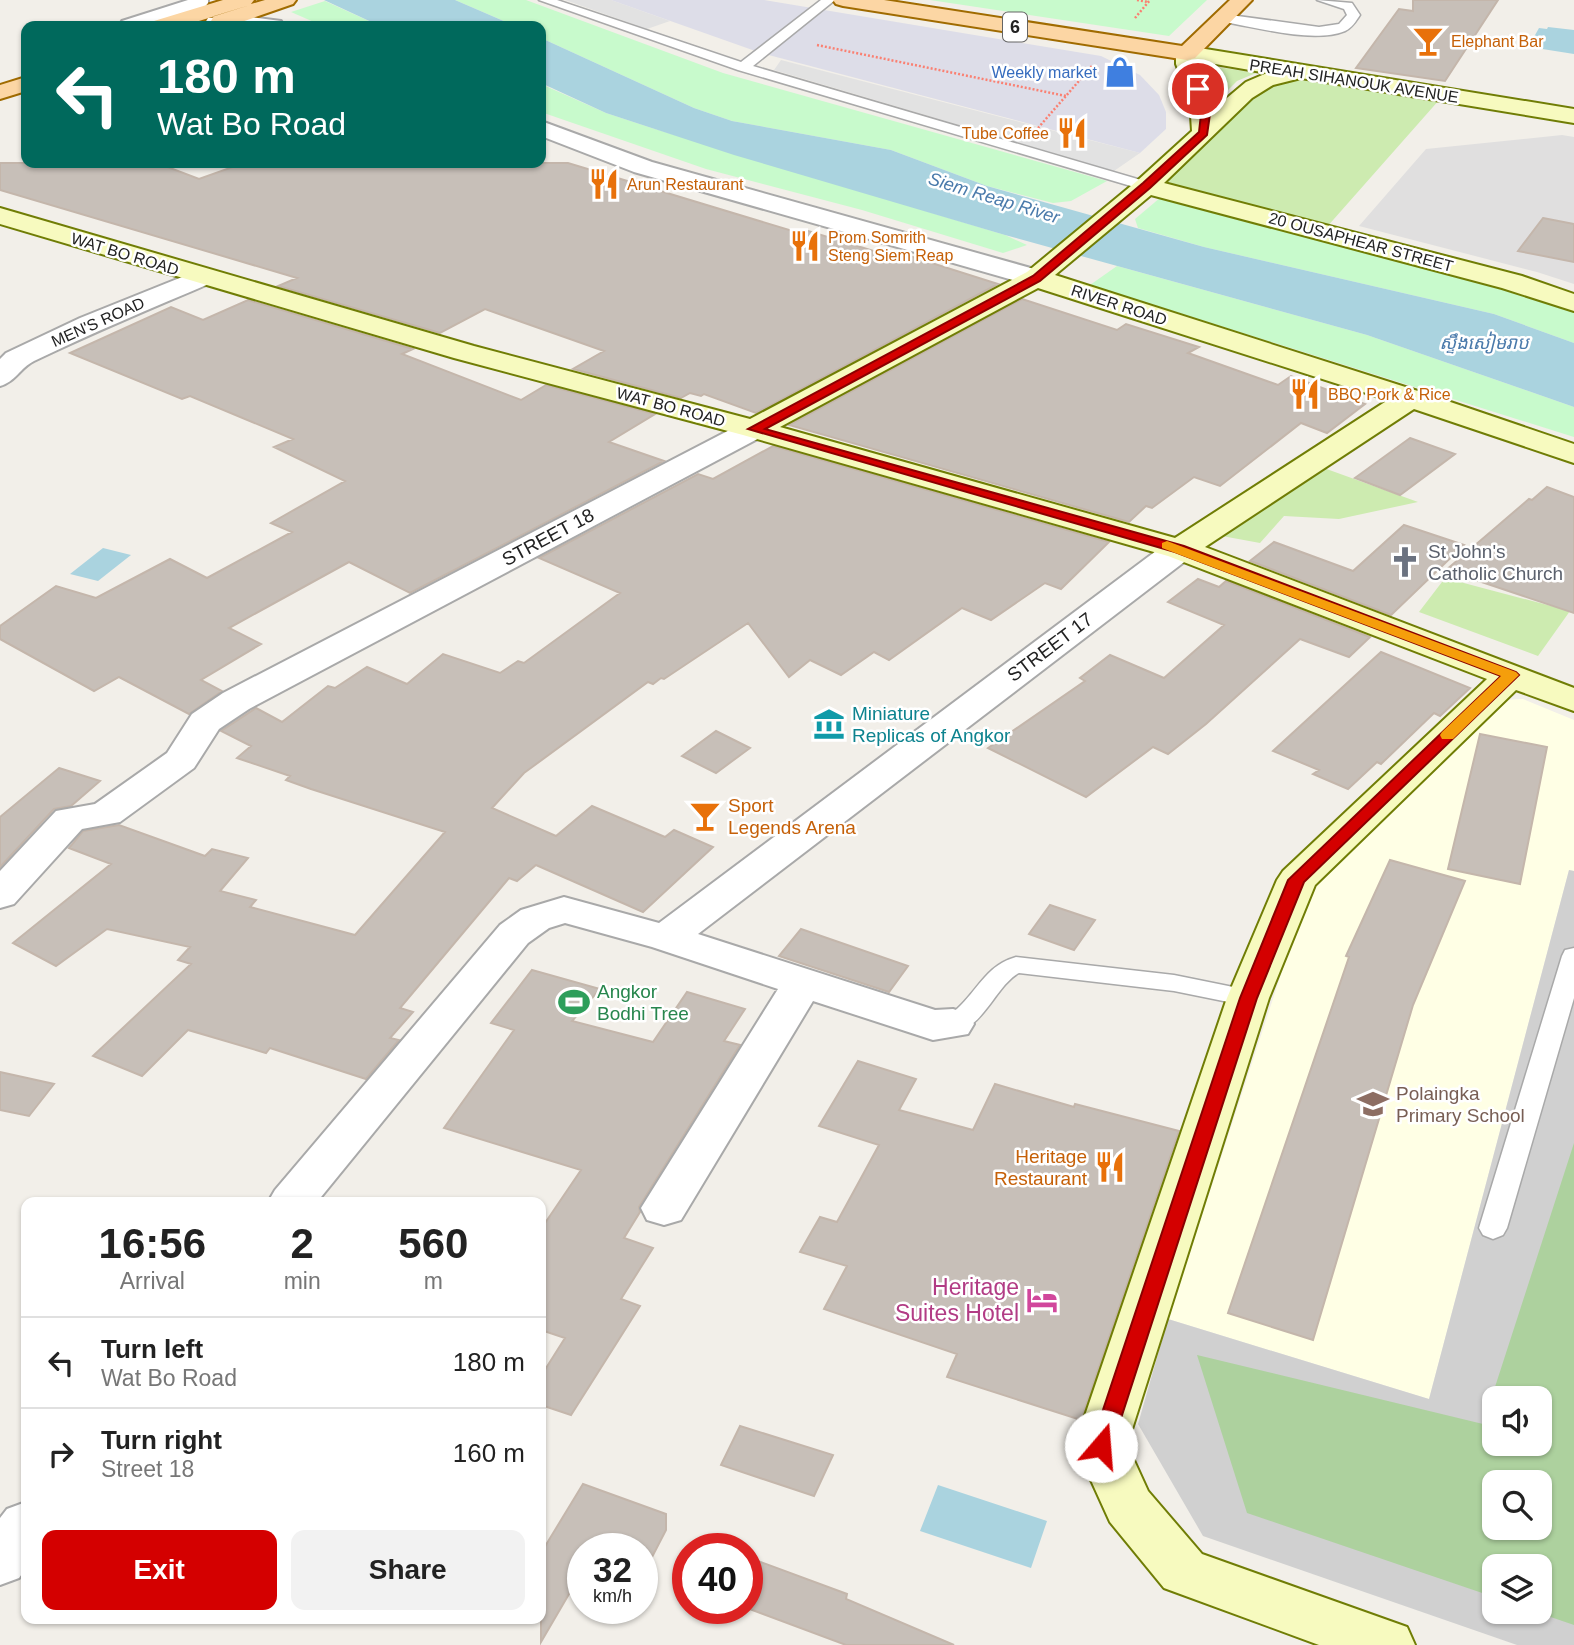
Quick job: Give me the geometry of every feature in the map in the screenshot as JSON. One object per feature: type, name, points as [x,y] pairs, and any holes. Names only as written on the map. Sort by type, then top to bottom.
[{"type":"main road","points":[[178,21],[244,0]]},
{"type":"main road","name":"PREAH SIHANOUK AVENUE","points":[[842,0],[1187,53]]},
{"type":"main road","points":[[1187,53],[1242,0]]},
{"type":"main road","points":[[220,21],[283,1]]},
{"type":"main road","points":[[0,92],[21,86]]},
{"type":"street","points":[[146,21],[191,7],[198,3],[198,0]]},
{"type":"street","points":[[1187,53],[1185,67],[1198,89],[1205,114],[1204,133]]},
{"type":"street","name":"PREAH SIHANOUK AVENUE","points":[[1187,53],[1574,116]]},
{"type":"street","points":[[1146,186],[1253,84],[1268,78],[1300,72]]},
{"type":"street","name":"RIVER ROAD","points":[[546,130],[643,167],[1037,278],[1411,398],[1574,454]]},
{"type":"street","name":"STREET 18","points":[[0,895],[70,819],[106,814],[181,760],[205,722],[236,701],[1037,278],[1146,186]]},
{"type":"street","name":"20 OUSAPHEAR STREET","points":[[1146,186],[1512,282],[1574,303]]},
{"type":"street","name":"WAT BO ROAD","points":[[0,216],[464,352],[754,429],[1180,549],[1574,700]]},
{"type":"street","name":"MEN'S ROAD","points":[[0,377],[16,359],[90,324],[202,277]]},
{"type":"street","name":"STREET 17","points":[[666,938],[1180,549],[1411,398]]},
{"type":"street","points":[[1387,1645],[1183,1571],[1129,1506],[1101,1446],[1248,998],[1297,880],[1511,675]]},
{"type":"street","points":[[295,1197],[514,934],[535,919],[564,910],[666,938],[933,1025],[953,1024]]},
{"type":"street","points":[[664,1208],[804,982]]},
{"type":"street","points":[[0,1561],[21,1532]]},
{"type":"lane","points":[[545,0],[743,67],[1146,186]]},
{"type":"lane","points":[[743,67],[829,0]]},
{"type":"lane","points":[[1223,18],[1309,12]]},
{"type":"lane","points":[[1493,1228],[1574,956]]},
{"type":"lane","points":[[953,1024],[967,1018],[1004,969],[1016,965],[1174,983],[1248,998]]},
{"type":"path","points":[[1137,0],[1149,1]]},
{"type":"path","points":[[1019,149],[1149,1]]},
{"type":"path","points":[[781,37],[1066,96]]},
{"type":"shaded area","points":[[565,0],[611,0],[670,21],[647,29]]},
{"type":"shaded area","points":[[611,0],[764,0],[1101,56],[1140,75],[1159,95],[1166,112],[1166,129],[1140,153],[761,53]]},
{"type":"shaded area","points":[[781,60],[1140,153],[1114,171],[774,70]]},
{"type":"shaded area","points":[[1562,135],[1574,137],[1574,284],[1359,226],[1426,149]]},
{"type":"shaded area","name":"Polaingka Primary School","points":[[1523,699],[1574,720],[1574,871],[1569,870],[1429,1399],[1168,1319],[1309,889],[1504,700]]},
{"type":"shaded area","points":[[1569,870],[1574,871],[1574,1645],[1517,1645],[1203,1536],[1138,1424],[1168,1319],[1429,1399]]},
{"type":"green space","points":[[455,0],[526,0],[723,73],[1107,181],[1071,201],[1053,203],[987,186],[891,150],[732,121],[694,108],[546,40],[546,21],[503,21]]},
{"type":"green space","points":[[930,0],[1207,0],[1169,36]]},
{"type":"green space","points":[[325,1],[369,21],[312,21],[291,12]]},
{"type":"green space","points":[[1205,65],[1256,73],[1237,81],[1222,96],[1202,68]]},
{"type":"green space","points":[[1312,79],[1440,99],[1326,228],[1163,184],[1274,80]]},
{"type":"green space","points":[[546,86],[606,113],[1005,235],[1027,245],[1003,253],[862,210],[706,169],[546,114]]},
{"type":"green space","points":[[1161,197],[1492,282],[1574,311],[1574,343],[1494,314],[1204,247],[1138,228],[1135,219]]},
{"type":"green space","points":[[1117,266],[1367,335],[1574,407],[1574,437],[1090,285]]},
{"type":"green space","points":[[1321,467],[1418,502],[1339,519],[1284,516],[1260,543],[1222,536]]},
{"type":"green space","points":[[1445,578],[1570,611],[1538,656],[1419,612]]},
{"type":"green space","points":[[1574,1143],[1574,1625],[1552,1617],[1552,1554],[1482,1554],[1482,1593],[1247,1513],[1197,1355],[1482,1424],[1482,1456],[1552,1456],[1552,1386],[1495,1386]]},
{"type":"water","points":[[324,0],[455,0],[503,21],[369,21]]},
{"type":"water","points":[[1539,28],[1574,30],[1574,54],[1536,48],[1537,45],[1530,44]]},
{"type":"water","name":"ស្ទឹងសៀមរាប","points":[[546,40],[694,108],[732,121],[891,150],[987,186],[1204,247],[1494,314],[1574,343],[1574,407],[1367,335],[1005,235],[734,155],[606,113],[546,85]]},
{"type":"water","points":[[103,548],[131,555],[98,581],[70,574]]},
{"type":"water","points":[[938,1485],[1047,1521],[1031,1568],[920,1531]]},
{"type":"building","points":[[1413,0],[1498,0],[1445,81],[1356,68],[1399,9],[1413,11]]},
{"type":"building","points":[[0,163],[21,163],[21,168],[170,168],[199,179],[230,168],[546,168],[546,163],[568,163],[799,233],[805,230],[890,256],[897,252],[998,284],[756,413],[704,394],[701,396],[690,393],[681,398],[573,369],[604,351],[485,309],[440,333],[278,286],[297,278],[0,190]]},
{"type":"building","points":[[1543,218],[1574,224],[1574,262],[1518,251]]},
{"type":"building","points":[[1022,299],[1117,330],[1126,324],[1199,347],[1188,353],[1278,385],[1291,376],[1365,404],[1327,433],[1301,423],[1220,486],[1194,477],[1152,508],[1146,506],[1129,522],[789,425]]},
{"type":"building","points":[[248,300],[413,349],[402,354],[521,400],[546,385],[655,414],[609,442],[664,461],[410,593],[349,562],[229,628],[261,644],[201,680],[222,691],[189,714],[119,677],[94,691],[0,639],[0,626],[56,586],[96,598],[170,559],[207,578],[292,532],[271,523],[345,481],[274,447],[293,439],[190,396],[182,399],[70,353],[171,307],[203,320]]},
{"type":"building","points":[[1410,438],[1455,454],[1400,495],[1355,478]]},
{"type":"building","points":[[773,446],[1109,542],[1061,589],[1045,583],[991,620],[962,608],[889,660],[874,652],[841,675],[810,660],[789,677],[748,623],[664,679],[661,678],[653,684],[648,682],[524,773],[492,808],[556,836],[592,806],[665,837],[674,830],[713,847],[643,912],[536,865],[517,881],[509,878],[400,1008],[413,1012],[390,1038],[399,1040],[366,1079],[270,1048],[266,1053],[188,1030],[142,1076],[93,1056],[191,964],[178,960],[190,947],[107,929],[56,966],[13,943],[111,864],[69,848],[83,831],[119,825],[205,856],[212,849],[248,858],[220,891],[256,900],[250,907],[355,935],[445,832],[311,789],[286,780],[290,776],[237,758],[251,746],[221,731],[256,708],[282,722],[328,686],[335,688],[367,667],[407,684],[443,654],[500,673],[518,661],[524,663],[620,593],[539,558],[698,474],[713,479]]},
{"type":"building","points":[[1547,487],[1574,497],[1574,613],[1446,570],[1529,499],[1532,500]]},
{"type":"building","points":[[1404,525],[1464,545],[1391,615],[1250,561],[1274,542],[1353,571]]},
{"type":"building","points":[[1198,579],[1219,587],[1226,581],[1370,637],[1349,657],[1300,639],[1206,724],[1168,754],[1153,747],[1086,797],[988,748],[1085,681],[1080,678],[1110,655],[1164,678],[1224,625],[1168,602]]},
{"type":"building","points":[[1381,652],[1470,688],[1440,716],[1434,713],[1381,764],[1377,762],[1348,789],[1313,774],[1319,770],[1273,751]]},
{"type":"building","points":[[716,731],[750,748],[716,773],[682,756]]},
{"type":"building","points":[[1480,734],[1547,747],[1520,884],[1448,869]]},
{"type":"building","points":[[59,768],[100,781],[71,806],[54,809],[0,867],[0,817]]},
{"type":"building","points":[[1390,860],[1465,881],[1413,1005],[1313,1340],[1228,1313],[1349,957],[1346,956]]},
{"type":"building","points":[[1050,905],[1095,920],[1074,950],[1029,934]]},
{"type":"building","points":[[801,929],[908,966],[889,992],[779,956]]},
{"type":"building","points":[[532,970],[600,989],[572,1021],[653,1042],[687,992],[745,1009],[724,1041],[740,1045],[639,1207],[640,1212],[624,1238],[653,1248],[621,1299],[640,1306],[571,1415],[546,1407],[546,1368],[565,1338],[546,1332],[546,1222],[581,1170],[444,1128],[514,1030],[491,1023]]},
{"type":"building","points":[[858,1061],[916,1079],[899,1110],[973,1130],[995,1084],[1074,1107],[1075,1104],[1179,1131],[1081,1420],[947,1377],[957,1354],[824,1309],[847,1266],[800,1252],[820,1217],[837,1222],[879,1145],[819,1126]]},
{"type":"building","points":[[0,1072],[54,1084],[29,1116],[0,1110]]},
{"type":"building","points":[[740,1426],[833,1455],[814,1496],[721,1465]]},
{"type":"building","points":[[583,1484],[666,1514],[666,1530],[658,1545],[658,1533],[567,1533],[567,1597],[541,1642],[541,1624],[546,1624],[546,1545]]},
{"type":"building","points":[[763,1563],[847,1594],[846,1599],[954,1645],[846,1645],[763,1614]]},
{"type":"slow traffic","points":[[1167,545],[1511,675],[1448,735]]},
{"type":"place","name":"Elephant Bar","points":[[1428,41]]},
{"type":"place","name":"Weekly market","points":[[1120,72]]},
{"type":"place","name":"Tube Coffee","points":[[1072,133]]},
{"type":"place","name":"Arun Restaurant","points":[[604,184]]},
{"type":"place","name":"Prom Somrith Steng Siem Reap","points":[[805,246]]},
{"type":"place","name":"BBQ Pork & Rice","points":[[1305,394]]},
{"type":"place","name":"St John's Catholic Church","points":[[1405,562]]},
{"type":"place","name":"Miniature Replicas of Angkor","points":[[829,724]]},
{"type":"place","name":"Sport Legends Arena","points":[[705,816]]},
{"type":"place","name":"Angkor Bodhi Tree","points":[[574,1002]]},
{"type":"place","name":"Polaingka Primary School","points":[[1373,1104]]},
{"type":"place","name":"Heritage Restaurant","points":[[1110,1167]]},
{"type":"place","name":"Heritage Suites Hotel","points":[[1042,1300]]},
{"type":"route","points":[[1101,1446],[1248,998],[1297,880],[1511,675],[1180,549],[754,429],[1037,278],[1204,133],[1205,114],[1198,89]]},
{"type":"water label","name":"Siem Reap River","points":[[994,198]]}]
